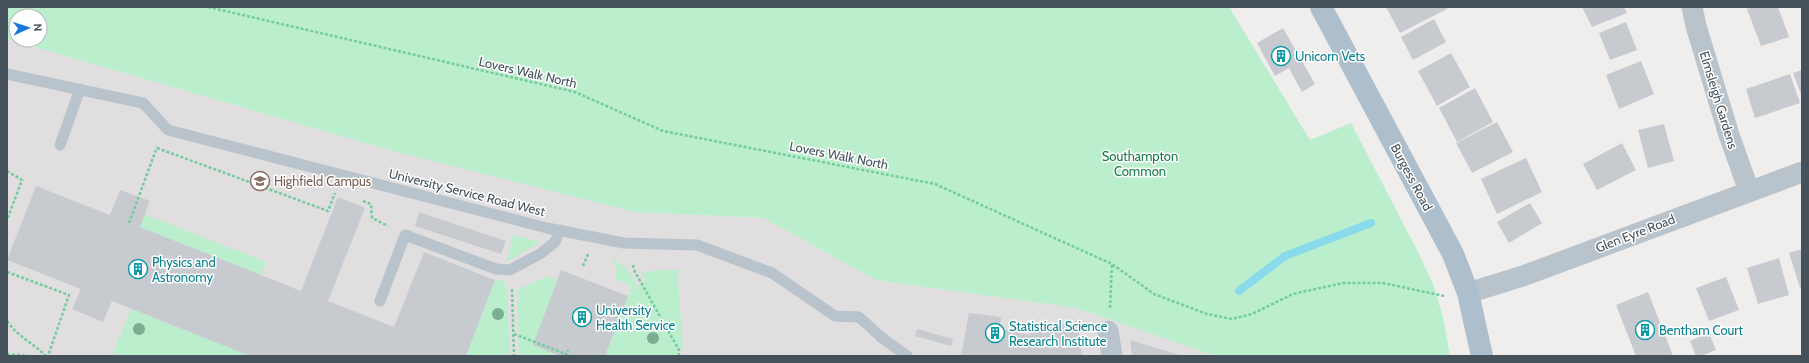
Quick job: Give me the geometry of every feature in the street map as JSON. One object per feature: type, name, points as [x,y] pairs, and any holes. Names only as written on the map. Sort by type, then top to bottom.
[{"type":"main road","name":"Burgess Road","points":[[1321,7],[1448,244],[1462,273],[1482,356]]},
{"type":"street","name":"Elmsleigh Gardens","points":[[1692,7],[1696,26],[1729,135],[1749,191]]},
{"type":"street","name":"Glen Eyre Road","points":[[1468,293],[1528,274],[1802,172]]},
{"type":"street","points":[[1108,331],[1112,356]]},
{"type":"lane","name":"University Service Road West","points":[[7,74],[143,103],[168,130],[560,230],[624,243],[697,245],[772,273],[835,316],[859,317],[881,337],[907,356]]},
{"type":"lane","points":[[60,145],[80,90]]},
{"type":"lane","points":[[380,301],[405,235],[496,269],[510,270],[540,254],[555,242],[560,230]]},
{"type":"path","name":"Lovers Walk North","points":[[208,7],[575,92],[663,131],[935,184],[1112,264],[1154,294],[1207,314],[1232,319],[1252,314],[1293,294],[1343,282],[1383,283],[1446,296]]},
{"type":"path","points":[[129,223],[165,126]]},
{"type":"path","points":[[157,148],[328,211],[338,186]]},
{"type":"path","points":[[7,171],[22,180],[7,220]]},
{"type":"path","points":[[371,204],[372,218],[405,235]]},
{"type":"path","points":[[583,266],[588,254]]},
{"type":"path","points":[[1108,331],[1112,264]]},
{"type":"path","points":[[633,265],[634,270],[679,350],[679,356]]},
{"type":"path","points":[[7,272],[69,296],[47,356],[35,345],[20,336],[7,321]]},
{"type":"path","points":[[512,286],[514,356]]},
{"type":"path","points":[[514,334],[571,356]]},
{"type":"path","points":[[566,355],[568,350]]},
{"type":"path","points":[[7,354],[31,356]]},
{"type":"shaded area","name":"Highfield Campus","points":[[7,39],[8,48],[38,48],[393,151],[635,212],[764,218],[876,280],[1076,308],[1216,356],[7,356]]},
{"type":"green space","name":"Southampton Common","points":[[7,7],[1229,7],[1310,140],[1351,123],[1433,284],[1443,317],[1450,356],[1216,356],[1076,308],[876,280],[764,218],[635,212],[393,151],[38,48],[48,48],[48,8],[8,8],[8,39]]},
{"type":"green space","points":[[144,214],[266,262],[261,275],[140,227]]},
{"type":"green space","points":[[513,235],[540,242],[507,262]]},
{"type":"green space","points":[[611,259],[628,270],[638,287],[646,281],[641,272],[677,269],[683,346],[675,356],[605,356],[632,286],[615,279],[617,269]]},
{"type":"green space","points":[[548,276],[558,280],[536,338],[554,346],[550,356],[519,356],[517,290]]},
{"type":"green space","points":[[495,280],[503,280],[507,291],[510,356],[466,356]]},
{"type":"green space","points":[[131,309],[144,314],[250,356],[112,356]]},
{"type":"building","points":[[1386,7],[1446,7],[1447,9],[1400,33]]},
{"type":"building","points":[[1582,7],[1624,7],[1627,13],[1592,27]]},
{"type":"building","points":[[1753,7],[1778,7],[1789,37],[1761,46],[1747,9]]},
{"type":"building","points":[[1434,19],[1446,42],[1413,60],[1401,37]]},
{"type":"building","points":[[1626,22],[1637,50],[1610,60],[1599,33]]},
{"type":"building","name":"Unicorn Vets","points":[[1283,28],[1315,84],[1302,92],[1289,68],[1275,76],[1257,43]]},
{"type":"building","points":[[1451,53],[1470,87],[1437,106],[1418,71]]},
{"type":"building","points":[[1641,61],[1654,94],[1619,109],[1606,75]]},
{"type":"building","points":[[1802,70],[1802,97],[1793,73]]},
{"type":"building","points":[[1790,74],[1800,103],[1755,118],[1746,89]]},
{"type":"building","points":[[1475,88],[1493,122],[1457,142],[1439,108]]},
{"type":"building","points":[[1497,122],[1513,152],[1472,173],[1456,143]]},
{"type":"building","points":[[1664,124],[1674,161],[1648,168],[1638,130]]},
{"type":"building","points":[[1622,143],[1636,170],[1597,190],[1583,164]]},
{"type":"building","points":[[1526,158],[1542,192],[1497,214],[1481,179]]},
{"type":"building","name":"Physics and Astronomy","points":[[36,186],[110,215],[120,190],[150,201],[140,227],[301,291],[338,197],[365,208],[328,301],[394,327],[424,252],[495,280],[466,356],[250,356],[112,301],[103,322],[72,309],[81,289],[7,260]]},
{"type":"building","points":[[1530,203],[1542,223],[1509,243],[1497,222]]},
{"type":"building","points":[[419,212],[506,241],[501,254],[415,226]]},
{"type":"building","points":[[1802,249],[1802,288],[1800,288],[1789,253]]},
{"type":"building","points":[[1779,258],[1789,295],[1758,304],[1747,268]]},
{"type":"building","name":"University Health Service","points":[[561,270],[628,296],[605,356],[560,356],[533,345]]},
{"type":"building","points":[[1726,277],[1739,310],[1709,321],[1696,288]]},
{"type":"building","name":"Bentham Court","points":[[1648,292],[1673,356],[1636,356],[1616,305]]},
{"type":"building","name":"Statistical Science Research Institute","points":[[969,313],[1001,317],[1000,325],[1002,326],[1002,329],[1030,335],[1031,332],[1036,331],[1037,329],[1077,322],[1082,356],[961,356]]},
{"type":"building","points":[[917,329],[953,339],[951,346],[915,336]]},
{"type":"building","points":[[1709,333],[1716,350],[1701,356],[1696,356],[1690,341]]},
{"type":"building","points":[[1130,340],[1183,356],[1132,356]]},
{"type":"waterway","points":[[1239,291],[1285,256],[1371,223]]},
{"type":"place","name":"Unicorn Vets","points":[[1281,56]]},
{"type":"place","name":"Highfield Campus","points":[[260,181]]},
{"type":"place","name":"Physics and Astronomy","points":[[138,269]]},
{"type":"place","name":"University Health Service","points":[[582,317]]},
{"type":"place","name":"Bentham Court","points":[[1645,330]]},
{"type":"place","name":"Statistical Science Research Institute","points":[[995,333]]}]
